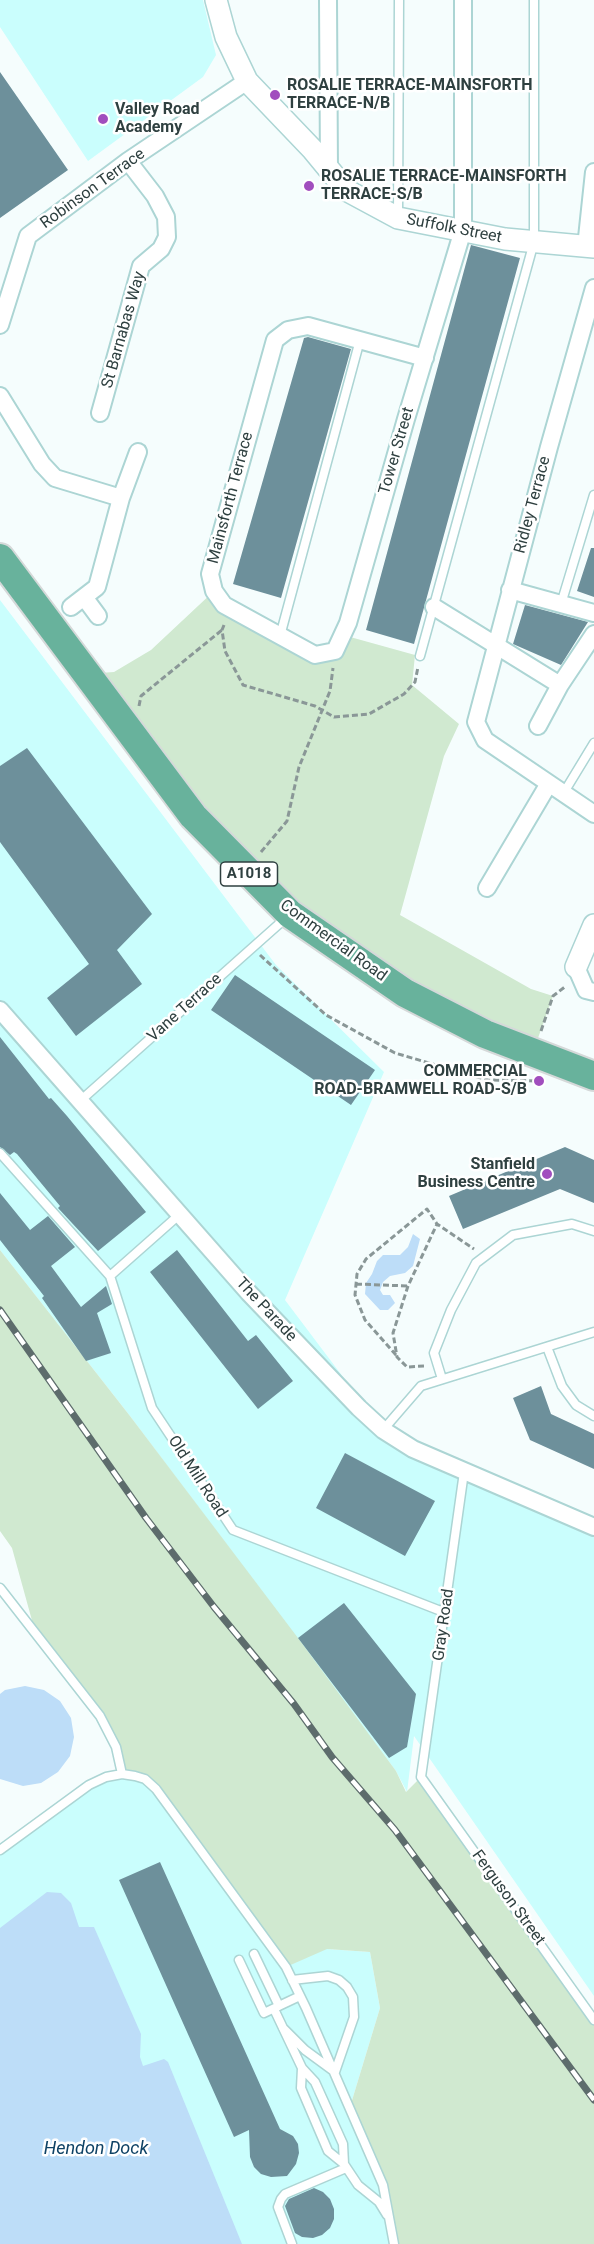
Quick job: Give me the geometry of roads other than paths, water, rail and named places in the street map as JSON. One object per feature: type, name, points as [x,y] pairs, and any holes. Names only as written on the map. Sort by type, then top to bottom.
[{"type":"highway","name":"Commercial Road","points":[[0,558],[193,816],[290,914],[405,993],[485,1034],[594,1076]]},
{"type":"street","name":"Suffolk Street","points":[[216,0],[226,37],[247,81],[313,150],[346,190],[398,218],[505,239],[590,247]]},
{"type":"street","points":[[328,0],[329,170]]},
{"type":"street","name":"Tower Street","points":[[315,655],[335,651],[348,623],[463,230],[463,0]]},
{"type":"street","name":"Robinson Terrace","points":[[0,325],[28,236],[128,161],[247,81]]},
{"type":"street","name":"St Barnabas Way","points":[[100,413],[141,266],[161,249],[167,237],[166,217],[155,196],[128,161]]},
{"type":"street","points":[[590,247],[594,175]]},
{"type":"street","name":"Ridley Terrace","points":[[548,785],[485,740],[476,722],[495,645],[594,288]]},
{"type":"street","name":"Mainsforth Terrace","points":[[315,655],[224,605],[214,591],[210,574],[275,340],[288,330],[308,326],[360,340]]},
{"type":"street","points":[[360,340],[424,358]]},
{"type":"street","points":[[0,396],[42,464],[55,478],[121,498]]},
{"type":"street","points":[[70,607],[97,587],[121,498],[138,452]]},
{"type":"street","points":[[510,590],[594,613]]},
{"type":"street","points":[[84,597],[98,616]]},
{"type":"street","points":[[434,607],[560,685]]},
{"type":"street","points":[[538,726],[560,685],[594,634]]},
{"type":"street","points":[[487,888],[548,785],[594,814]]},
{"type":"street","points":[[594,925],[578,972],[585,990],[594,992]]},
{"type":"street","name":"The Parade","points":[[0,1010],[248,1292],[383,1430],[412,1449],[594,1527]]},
{"type":"lane","points":[[398,218],[399,0]]},
{"type":"lane","points":[[420,656],[534,242],[534,0]]},
{"type":"lane","points":[[280,636],[360,340]]},
{"type":"lane","points":[[561,604],[594,495]]},
{"type":"lane","points":[[562,794],[594,743]]},
{"type":"lane","name":"Vane Terrace","points":[[79,1102],[290,914]]},
{"type":"lane","points":[[0,1153],[110,1276],[179,1215]]},
{"type":"lane","points":[[442,1379],[434,1353],[451,1310],[476,1263],[513,1235],[572,1224],[594,1231]]},
{"type":"lane","name":"Old Mill Road","points":[[110,1276],[152,1407],[232,1530],[446,1613]]},
{"type":"lane","points":[[383,1430],[421,1386],[594,1332]]},
{"type":"lane","points":[[547,1347],[562,1386],[576,1406],[594,1416]]},
{"type":"lane","name":"Gray Road","points":[[421,1778],[464,1472]]},
{"type":"lane","points":[[0,1588],[100,1716],[116,1747],[122,1774]]},
{"type":"lane","points":[[0,1850],[89,1785],[106,1777],[122,1774],[145,1779],[156,1789],[286,1967],[335,2072],[383,2185],[394,2244]]},
{"type":"lane","name":"Ferguson Street","points":[[421,1778],[594,2020]]},
{"type":"lane","points":[[254,1954],[283,2028],[302,2068],[315,2082],[343,2144],[345,2166]]},
{"type":"lane","points":[[239,1960],[264,2013],[300,1996]]},
{"type":"lane","points":[[292,1980],[328,1976],[348,1987],[353,1997],[354,2018],[335,2072]]},
{"type":"lane","points":[[283,2028],[305,2050],[335,2072]]},
{"type":"lane","points":[[302,2068],[301,2088],[328,2151],[345,2166],[358,2185],[379,2202],[390,2219]]},
{"type":"lane","points":[[292,2244],[278,2207],[281,2199],[285,2194],[345,2166]]},
{"type":"water","points":[[413,1234],[420,1239],[413,1266],[405,1273],[390,1276],[383,1282],[380,1290],[383,1295],[390,1295],[395,1303],[388,1310],[380,1310],[365,1294],[366,1283],[377,1261],[383,1255],[400,1255],[408,1247]]},
{"type":"water","points":[[25,1686],[44,1690],[60,1701],[71,1718],[74,1737],[70,1756],[58,1772],[41,1783],[23,1786],[0,1779],[0,1694],[5,1690]]},
{"type":"water","name":"Hendon Dock","points":[[47,1892],[61,1893],[71,1903],[79,1927],[94,1927],[141,2034],[140,2057],[143,2066],[164,2059],[168,2062],[242,2244],[0,2244],[0,1928]]},
{"type":"railway","points":[[0,1310],[146,1518],[214,1607],[294,1704],[332,1757],[395,1830],[594,2100]]},
{"type":"place","name":"ROSALIE TERRACE-MAINSFORTH TERRACE-N/B","points":[[275,95]]},
{"type":"place","name":"Valley Road Academy","points":[[103,119]]},
{"type":"place","name":"ROSALIE TERRACE-MAINSFORTH TERRACE-S/B","points":[[309,186]]},
{"type":"place","name":"COMMERCIAL ROAD-BRAMWELL ROAD-S/B","points":[[539,1081]]},
{"type":"place","name":"Stanfield Business Centre","points":[[547,1174]]}]
